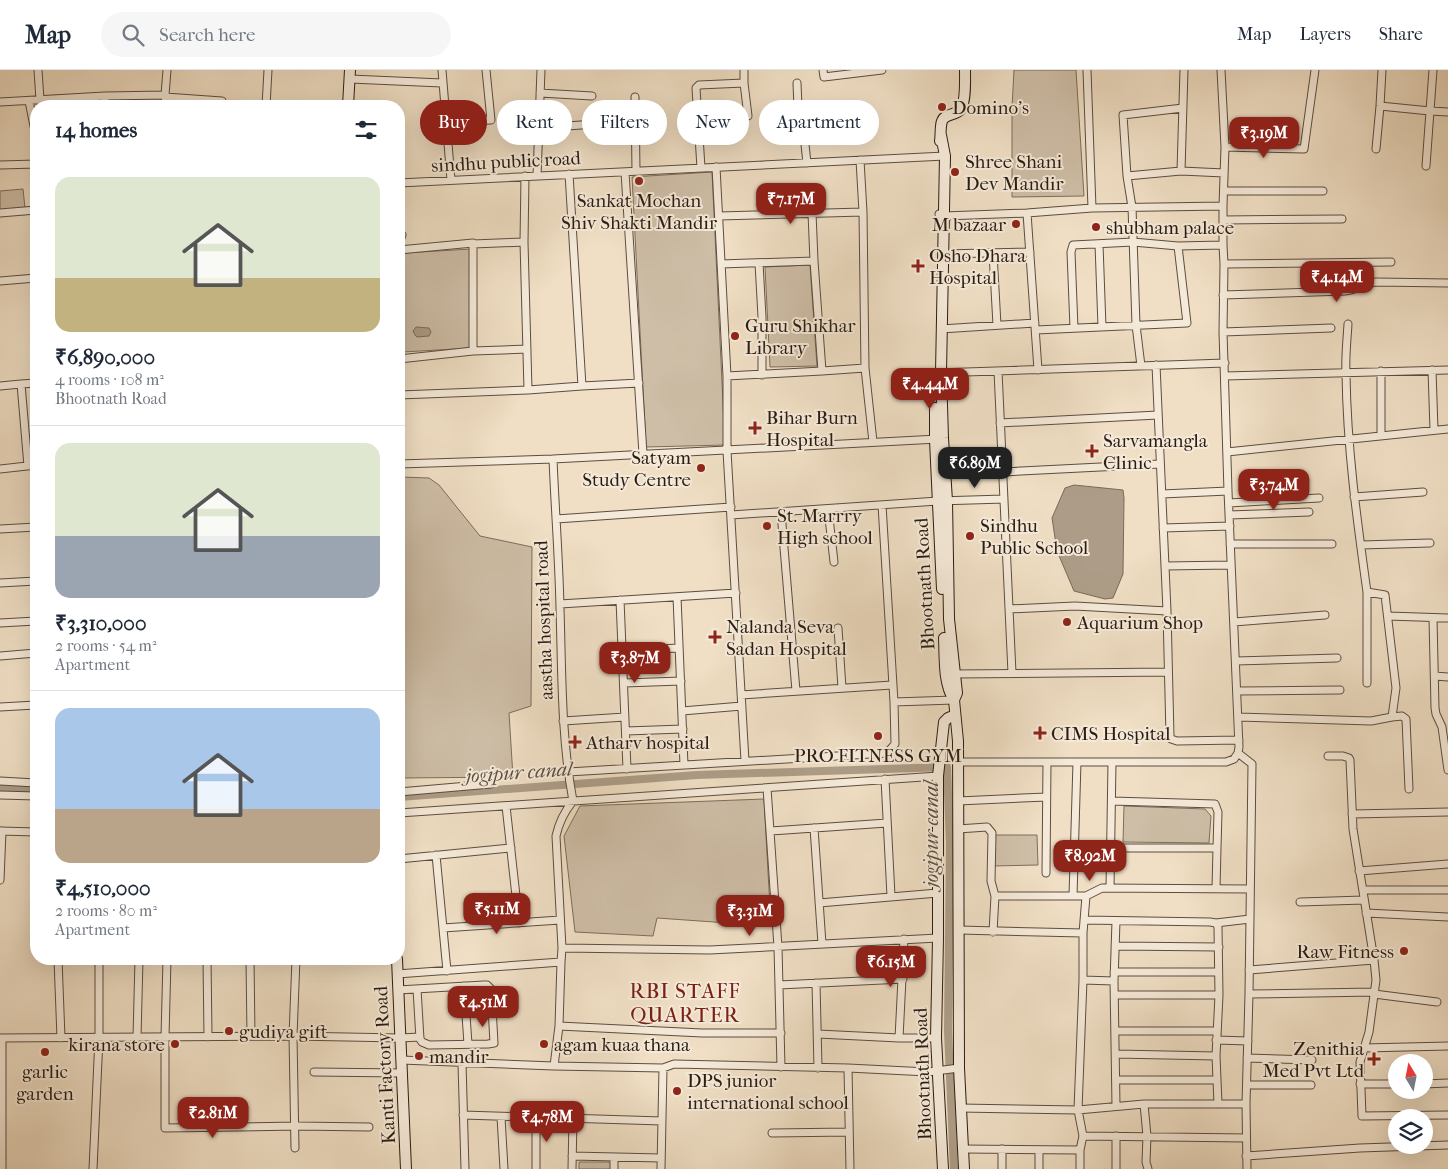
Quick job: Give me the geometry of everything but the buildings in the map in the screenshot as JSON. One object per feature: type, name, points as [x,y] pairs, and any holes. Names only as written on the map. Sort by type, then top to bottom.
[{"type":"street","points":[[38,70],[40,100],[105,96],[165,96],[211,100]]},
{"type":"street","points":[[165,100],[167,70]]},
{"type":"street","points":[[266,100],[268,70]]},
{"type":"street","points":[[442,70],[444,100]]},
{"type":"street","points":[[486,70],[490,120],[487,120]]},
{"type":"street","points":[[540,100],[541,70]]},
{"type":"street","points":[[744,70],[746,100]]},
{"type":"street","points":[[823,70],[824,77],[882,70]]},
{"type":"street","name":"Bhootnath Road","points":[[964,1169],[956,1068],[959,930],[958,741],[954,700],[949,693],[950,674],[939,439],[938,373],[942,215],[941,124],[942,119],[959,112],[962,108],[965,70]]},
{"type":"street","points":[[1087,70],[1092,208]]},
{"type":"street","points":[[1181,171],[1184,70]]},
{"type":"street","points":[[958,762],[1226,762],[1234,759],[1238,753],[1225,376],[1223,220],[1225,147],[1221,70]]},
{"type":"street","points":[[1225,147],[1304,149],[1315,70]]},
{"type":"street","points":[[1376,149],[1382,70]]},
{"type":"street","points":[[1426,166],[1433,70]]},
{"type":"street","points":[[348,100],[350,74],[442,83]]},
{"type":"street","points":[[701,168],[696,87],[699,85],[744,83]]},
{"type":"street","points":[[797,83],[798,108],[802,117],[807,163]]},
{"type":"street","points":[[540,93],[592,96]]},
{"type":"street","points":[[105,96],[105,100]]},
{"type":"street","points":[[635,96],[636,171]]},
{"type":"street","points":[[0,102],[29,101],[30,106]]},
{"type":"street","points":[[1380,106],[1448,112]]},
{"type":"street","points":[[1141,366],[1136,326],[1132,208],[1127,176],[1123,115],[1183,108]]},
{"type":"street","points":[[448,145],[451,180]]},
{"type":"street","points":[[537,176],[538,145]]},
{"type":"street","name":"sindhu public road","points":[[405,183],[942,156]]},
{"type":"street","points":[[860,160],[863,212],[865,368],[873,442]]},
{"type":"street","points":[[0,165],[30,164]]},
{"type":"street","points":[[716,167],[727,376],[728,450],[745,761]]},
{"type":"street","points":[[1127,176],[1181,171],[1224,173]]},
{"type":"street","points":[[625,172],[643,454]]},
{"type":"street","points":[[569,174],[582,386]]},
{"type":"street","points":[[525,176],[524,242],[528,390]]},
{"type":"street","points":[[1224,191],[1323,191]]},
{"type":"street","points":[[942,215],[1027,213],[1092,208],[1224,206]]},
{"type":"street","points":[[0,213],[30,210]]},
{"type":"street","points":[[719,216],[863,212]]},
{"type":"street","points":[[1027,213],[1038,370]]},
{"type":"street","points":[[812,214],[822,371]]},
{"type":"street","name":"Bhootnath Road","points":[[938,373],[944,254],[942,215]]},
{"type":"street","points":[[1223,220],[1342,219]]},
{"type":"street","points":[[405,250],[524,242]]},
{"type":"street","points":[[1074,328],[1071,252],[1073,245],[1133,242],[1178,246],[1223,245]]},
{"type":"street","points":[[473,244],[473,351]]},
{"type":"street","points":[[1099,244],[1102,327]]},
{"type":"street","points":[[941,329],[997,325],[1074,328],[1187,323],[1178,246]]},
{"type":"street","points":[[944,254],[1030,252]]},
{"type":"street","points":[[993,253],[997,325]]},
{"type":"street","points":[[721,264],[814,262]]},
{"type":"street","points":[[1224,264],[1391,262]]},
{"type":"street","points":[[759,263],[762,316],[762,375]]},
{"type":"street","points":[[0,281],[30,278]]},
{"type":"street","points":[[1224,295],[1345,291],[1355,290],[1366,284],[1376,282],[1448,284]]},
{"type":"street","points":[[1348,324],[1349,439],[1354,497],[1367,592],[1367,683]]},
{"type":"street","points":[[1224,332],[1331,328]]},
{"type":"street","points":[[405,358],[473,351],[527,348]]},
{"type":"street","points":[[938,373],[1225,363]]},
{"type":"street","points":[[1156,365],[1167,611],[1170,736],[1171,739],[1177,741],[1239,740]]},
{"type":"street","points":[[727,376],[865,368]]},
{"type":"street","points":[[1432,370],[1434,430]]},
{"type":"street","points":[[1225,376],[1448,370]]},
{"type":"street","points":[[998,371],[1012,672]]},
{"type":"street","points":[[1381,371],[1381,436]]},
{"type":"street","points":[[0,386],[30,383]]},
{"type":"street","points":[[405,395],[639,383]]},
{"type":"street","points":[[22,384],[30,449]]},
{"type":"street","points":[[1000,423],[1158,416]]},
{"type":"street","points":[[1227,452],[1448,429]]},
{"type":"street","points":[[405,464],[553,459],[939,439]]},
{"type":"street","name":"aastha hospital road","points":[[553,459],[563,721],[572,797]]},
{"type":"street","points":[[1003,472],[1160,464]]},
{"type":"street","points":[[0,469],[30,465]]},
{"type":"street","points":[[1162,494],[1228,490]]},
{"type":"street","points":[[1354,497],[1423,492]]},
{"type":"street","points":[[1229,503],[1319,498]]},
{"type":"street","points":[[556,519],[731,511],[781,512],[942,501],[1004,499]]},
{"type":"street","points":[[569,776],[627,769],[887,753],[895,744],[882,505]]},
{"type":"street","points":[[828,509],[834,562]]},
{"type":"street","points":[[781,512],[796,691]]},
{"type":"street","points":[[1229,516],[1309,512]]},
{"type":"street","points":[[1163,528],[1230,526]]},
{"type":"street","points":[[0,529],[30,527]]},
{"type":"street","points":[[1360,545],[1430,543]]},
{"type":"street","points":[[1230,544],[1332,544]]},
{"type":"street","points":[[1165,566],[1231,565]]},
{"type":"street","points":[[0,583],[30,581]]},
{"type":"street","points":[[1367,592],[1385,595],[1396,688],[1392,717]]},
{"type":"street","points":[[560,604],[736,593]]},
{"type":"street","points":[[677,597],[684,765]]},
{"type":"street","points":[[620,600],[627,769]]},
{"type":"street","points":[[1009,609],[1075,606],[1167,611]]},
{"type":"street","points":[[1234,622],[1325,616]]},
{"type":"street","points":[[1388,616],[1448,618]]},
{"type":"street","points":[[1433,618],[1436,714],[1442,727],[1448,770]]},
{"type":"street","points":[[0,623],[30,621]]},
{"type":"street","points":[[838,628],[842,688]]},
{"type":"street","points":[[622,651],[679,648]]},
{"type":"street","points":[[0,656],[30,654]]},
{"type":"street","points":[[1236,661],[1337,658]]},
{"type":"street","points":[[950,674],[1168,672]]},
{"type":"street","points":[[1435,676],[1448,677]]},
{"type":"street","points":[[624,683],[681,681]]},
{"type":"street","points":[[742,695],[892,685]]},
{"type":"street","points":[[1237,691],[1340,690]]},
{"type":"street","points":[[894,702],[954,700]]},
{"type":"street","points":[[0,707],[30,706]]},
{"type":"street","points":[[682,711],[742,706]]},
{"type":"street","name":"Bhootnath Road","points":[[943,1169],[940,1070],[936,1038],[938,773],[944,722],[955,715]]},
{"type":"street","points":[[1238,717],[1371,721],[1402,716],[1406,719],[1409,789]]},
{"type":"street","points":[[563,721],[625,717]]},
{"type":"street","points":[[626,731],[683,729]]},
{"type":"street","points":[[1238,753],[1252,764],[1246,1104],[1247,1169]]},
{"type":"street","points":[[1328,756],[1343,756],[1350,760],[1352,814],[1376,980],[1369,1032],[1360,1062],[1362,1116],[1448,1115]]},
{"type":"street","points":[[1046,873],[1047,762]]},
{"type":"street","points":[[1073,896],[1077,762]]},
{"type":"street","points":[[1110,888],[1112,762]]},
{"type":"street","points":[[405,813],[506,806],[572,797],[767,788],[938,773]]},
{"type":"street","points":[[885,779],[891,896]]},
{"type":"street","points":[[0,781],[30,783]]},
{"type":"street","points":[[405,791],[491,784]]},
{"type":"street","points":[[767,788],[778,947],[781,1067]]},
{"type":"street","points":[[0,795],[30,796]]},
{"type":"street","points":[[554,1066],[559,1026],[562,948],[556,836],[559,822],[572,797]]},
{"type":"street","points":[[958,801],[1046,797]]},
{"type":"street","points":[[1112,801],[1215,804],[1218,812],[1216,889]]},
{"type":"street","points":[[506,806],[518,923]]},
{"type":"street","points":[[1352,814],[1448,812]]},
{"type":"street","points":[[771,831],[887,823]]},
{"type":"street","points":[[958,829],[987,827],[992,833],[991,881],[995,896],[993,932]]},
{"type":"street","points":[[814,828],[822,944]]},
{"type":"street","points":[[0,880],[1,831],[30,832]]},
{"type":"street","points":[[405,858],[511,848]]},
{"type":"street","points":[[1111,848],[1218,848]]},
{"type":"street","points":[[436,855],[447,971]]},
{"type":"street","points":[[1359,871],[1448,864]]},
{"type":"street","points":[[995,896],[1086,896],[1102,888],[1250,889]]},
{"type":"street","points":[[1363,890],[1448,890]]},
{"type":"street","points":[[819,903],[938,893]]},
{"type":"street","points":[[1080,1169],[1080,1150],[1083,1136],[1078,1110],[1083,933],[1086,896]]},
{"type":"street","points":[[1300,902],[1364,900]]},
{"type":"street","points":[[1366,913],[1448,917]]},
{"type":"street","points":[[443,928],[560,920]]},
{"type":"street","points":[[1084,920],[1216,923],[1250,920]]},
{"type":"street","points":[[1116,921],[1114,972],[1116,1106]]},
{"type":"street","points":[[1216,923],[1219,947],[1216,1031],[1218,1104]]},
{"type":"street","points":[[959,930],[1083,933]]},
{"type":"street","points":[[562,948],[710,950],[938,938]]},
{"type":"street","points":[[899,1038],[904,939]]},
{"type":"street","points":[[1115,946],[1219,947]]},
{"type":"street","points":[[1249,970],[1374,960]]},
{"type":"street","points":[[397,974],[560,962]]},
{"type":"street","points":[[58,965],[61,1038]]},
{"type":"street","points":[[93,1169],[99,1038],[99,965]]},
{"type":"street","points":[[137,1038],[139,965]]},
{"type":"street","points":[[167,965],[165,1128],[369,1127]]},
{"type":"street","points":[[207,965],[208,1037]]},
{"type":"street","points":[[250,965],[250,1036]]},
{"type":"street","points":[[295,1148],[293,1036],[296,965]]},
{"type":"street","name":"Kanti Factory Road","points":[[396,965],[406,1169]]},
{"type":"street","points":[[1114,972],[1218,972]]},
{"type":"street","points":[[779,985],[903,979]]},
{"type":"street","points":[[1083,980],[1114,980]]},
{"type":"street","points":[[816,983],[818,1068]]},
{"type":"street","points":[[398,990],[484,985],[490,987],[494,1043],[429,1045],[422,1042],[417,989]]},
{"type":"street","points":[[464,986],[468,1044]]},
{"type":"street","points":[[1249,994],[1374,993],[1437,1002]]},
{"type":"street","points":[[1115,995],[1218,995]]},
{"type":"street","points":[[559,1026],[702,1033],[781,1033]]},
{"type":"street","points":[[1116,1031],[1216,1031]]},
{"type":"street","points":[[818,1034],[936,1038]]},
{"type":"street","points":[[2,1169],[1,1038],[293,1036],[400,1038],[420,1036]]},
{"type":"street","points":[[1216,1040],[1248,1041]]},
{"type":"street","points":[[1364,1048],[1448,1046]]},
{"type":"street","points":[[1116,1054],[1216,1056]]},
{"type":"street","points":[[1247,1058],[1312,1060]]},
{"type":"street","points":[[401,1060],[554,1066],[663,1068],[674,1064],[928,1072],[956,1068]]},
{"type":"street","points":[[462,1063],[465,1169]]},
{"type":"street","points":[[660,1169],[663,1068]]},
{"type":"street","points":[[848,1068],[850,1169]]},
{"type":"street","points":[[314,1072],[402,1073]]},
{"type":"street","points":[[1116,1080],[1217,1080]]},
{"type":"street","points":[[1360,1084],[1388,1084]]},
{"type":"street","points":[[1433,1084],[1448,1084]]},
{"type":"street","points":[[1247,1085],[1311,1085]]},
{"type":"street","points":[[960,1108],[1078,1110],[1144,1104],[1246,1104]]},
{"type":"street","points":[[1144,1104],[1147,1136],[1146,1162],[1148,1169]]},
{"type":"street","points":[[464,1116],[662,1121]]},
{"type":"street","points":[[501,1116],[504,1169]]},
{"type":"street","points":[[536,1118],[536,1169]]},
{"type":"street","points":[[572,1169],[573,1118]]},
{"type":"street","points":[[772,1133],[849,1132]]},
{"type":"street","points":[[1083,1136],[1246,1138]]},
{"type":"street","points":[[1116,1136],[1116,1169]]},
{"type":"street","points":[[1246,1156],[1360,1148],[1448,1145]]},
{"type":"street","points":[[962,1149],[1080,1150]]},
{"type":"street","points":[[1002,1150],[1002,1169]]},
{"type":"street","points":[[1039,1150],[1039,1169]]},
{"type":"street","points":[[572,1156],[661,1158]]},
{"type":"street","points":[[614,1157],[614,1169]]},
{"type":"shaded area","points":[[1014,70],[1076,70],[1084,196],[1012,197]]},
{"type":"shaded area","points":[[712,172],[725,445],[646,447],[632,177]]},
{"type":"shaded area","points":[[23,189],[25,208],[0,210],[0,191]]},
{"type":"shaded area","points":[[472,249],[472,348],[405,352],[405,253]]},
{"type":"shaded area","points":[[810,265],[817,366],[770,367],[765,267]]},
{"type":"shaded area","points":[[416,327],[429,328],[431,332],[429,336],[417,337],[413,331]]},
{"type":"shaded area","points":[[405,477],[429,478],[439,485],[480,536],[532,547],[531,706],[509,713],[513,777],[405,778]]},
{"type":"shaded area","points":[[1074,485],[1123,490],[1123,574],[1113,598],[1105,599],[1074,591],[1057,551],[1052,518],[1065,488]]},
{"type":"shaded area","points":[[764,799],[771,926],[657,918],[653,936],[575,932],[564,836],[580,806]]},
{"type":"shaded area","points":[[1124,806],[1205,809],[1211,816],[1209,843],[1123,842]]},
{"type":"shaded area","points":[[995,835],[1037,835],[1038,865],[993,866]]},
{"type":"shaded area","points":[[579,1162],[612,1162],[612,1169],[579,1169]]},
{"type":"waterway","name":"jogipur canal","points":[[405,797],[697,775],[947,767],[950,844],[948,1031],[954,1169]]},
{"type":"waterway","name":"jogipur canal","points":[[0,789],[30,790]]},
{"type":"place","name":"Domino's","points":[[942,107]]},
{"type":"place","name":"Shree Shani Dev Mandir","points":[[955,172]]},
{"type":"place","name":"Sankat Mochan Shiv Shakti Mandir","points":[[639,181]]},
{"type":"place","name":"M bazaar","points":[[1016,224]]},
{"type":"place","name":"shubham palace","points":[[1096,227]]},
{"type":"place","name":"Osho Dhara Hospital","points":[[918,266]]},
{"type":"place","name":"Guru Shikhar Library","points":[[735,336]]},
{"type":"place","name":"Bihar Burn Hospital","points":[[755,428]]},
{"type":"place","name":"Sarvamangla Clinic","points":[[1092,451]]},
{"type":"place","name":"Satyam Study Centre","points":[[701,468]]},
{"type":"place","name":"St. Marrry High school","points":[[767,526]]},
{"type":"place","name":"Sindhu Public School","points":[[970,536]]},
{"type":"place","name":"Aquarium Shop","points":[[1067,622]]},
{"type":"place","name":"Nalanda Seva Sadan Hospital","points":[[715,637]]},
{"type":"place","name":"CIMS Hospital","points":[[1040,733]]},
{"type":"place","name":"PRO FITNESS GYM","points":[[878,736]]},
{"type":"place","name":"Atharv hospital","points":[[575,742]]},
{"type":"place","name":"Raw Fitness","points":[[1404,951]]},
{"type":"place","name":"gudiya gift","points":[[229,1031]]},
{"type":"place","name":"kirana store","points":[[175,1044]]},
{"type":"place","name":"agam kuaa thana","points":[[544,1044]]},
{"type":"place","name":"garlic garden","points":[[45,1052]]},
{"type":"place","name":"mandir","points":[[419,1056]]},
{"type":"place","name":"Zenithia Med Pvt Ltd","points":[[1374,1059]]},
{"type":"place","name":"DPS junior international school","points":[[677,1091]]},
{"type":"district","name":"RBI STAFF QUARTER","points":[[685,1003]]}]
